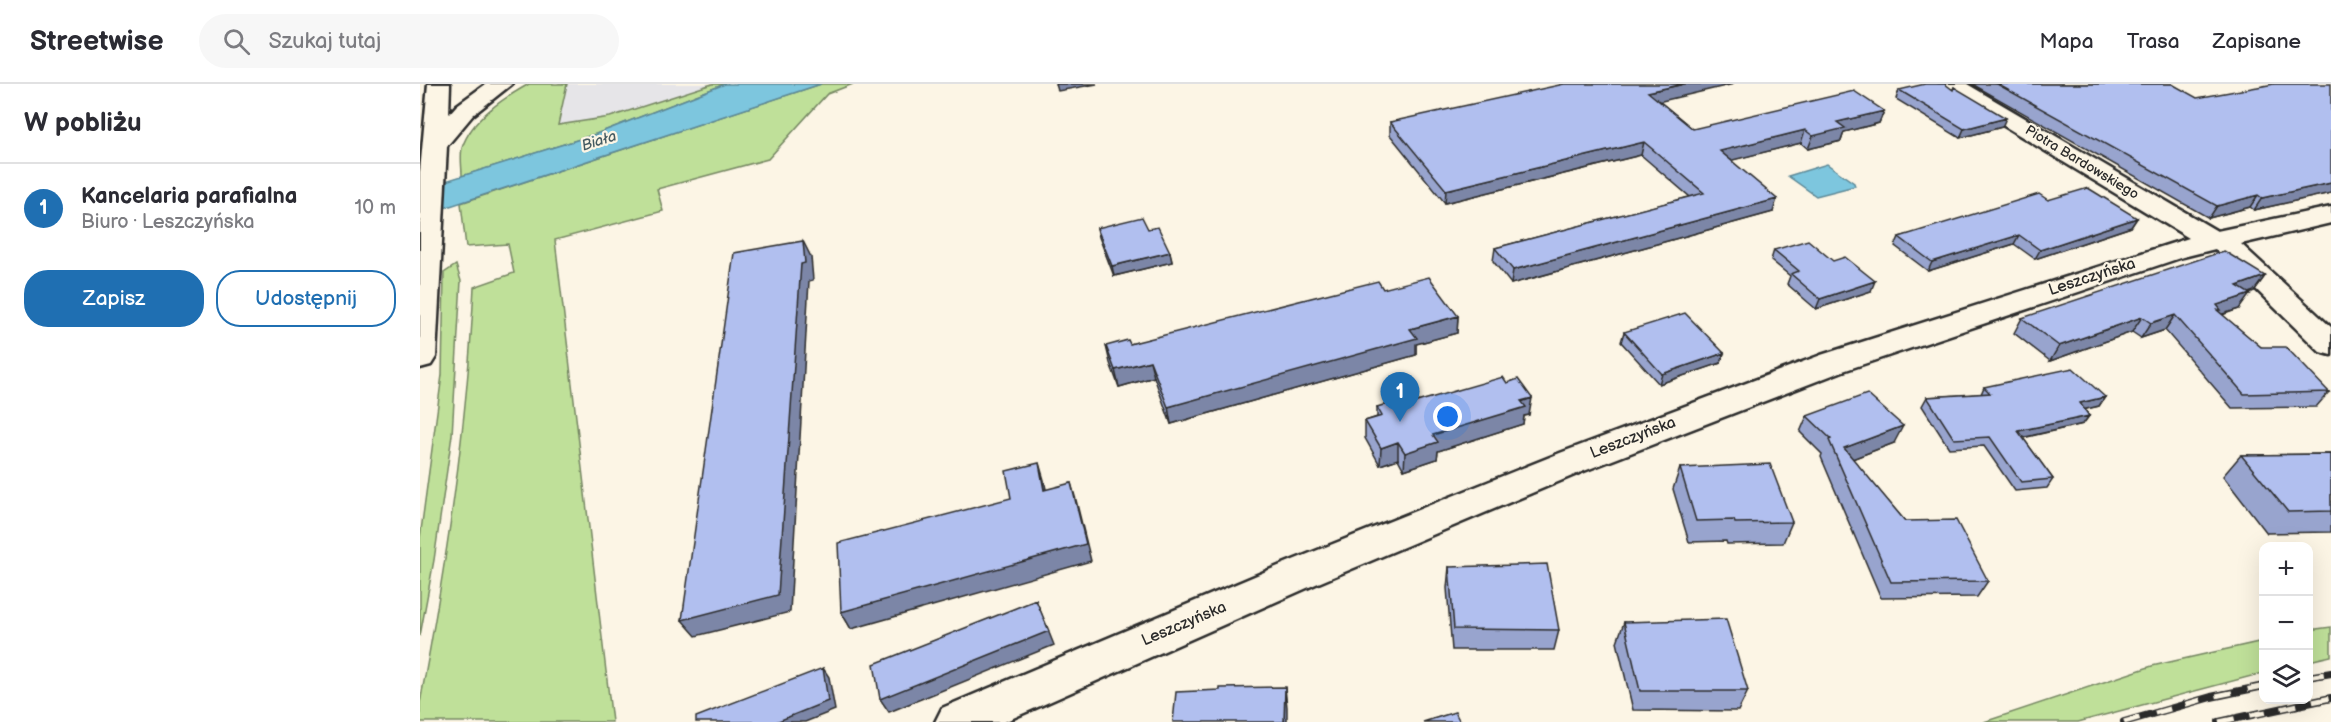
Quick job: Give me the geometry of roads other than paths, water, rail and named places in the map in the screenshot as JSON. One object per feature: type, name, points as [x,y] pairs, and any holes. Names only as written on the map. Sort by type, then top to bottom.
[{"type":"street","points":[[420,357],[436,144],[430,92],[477,84]]},
{"type":"street","points":[[436,144],[465,110],[501,84]]},
{"type":"street","name":"Piotra Bardowskiego","points":[[1950,84],[2216,240],[2331,345]]},
{"type":"street","name":"Leszczyńska","points":[[957,722],[1302,573],[1622,441],[1832,363],[2175,250],[2331,215]]},
{"type":"water","name":"Biała","points":[[725,84],[821,84],[420,216],[420,189],[596,134]]},
{"type":"water","points":[[1827,164],[1855,186],[1816,196],[1788,176]]},
{"type":"railway","points":[[2313,676],[2331,673]]},
{"type":"railway","points":[[2124,722],[2211,697],[2259,687]]},
{"type":"railway","points":[[2219,722],[2331,698]]},
{"type":"place","name":"Kancelaria parafialna","points":[[1400,422]]}]
